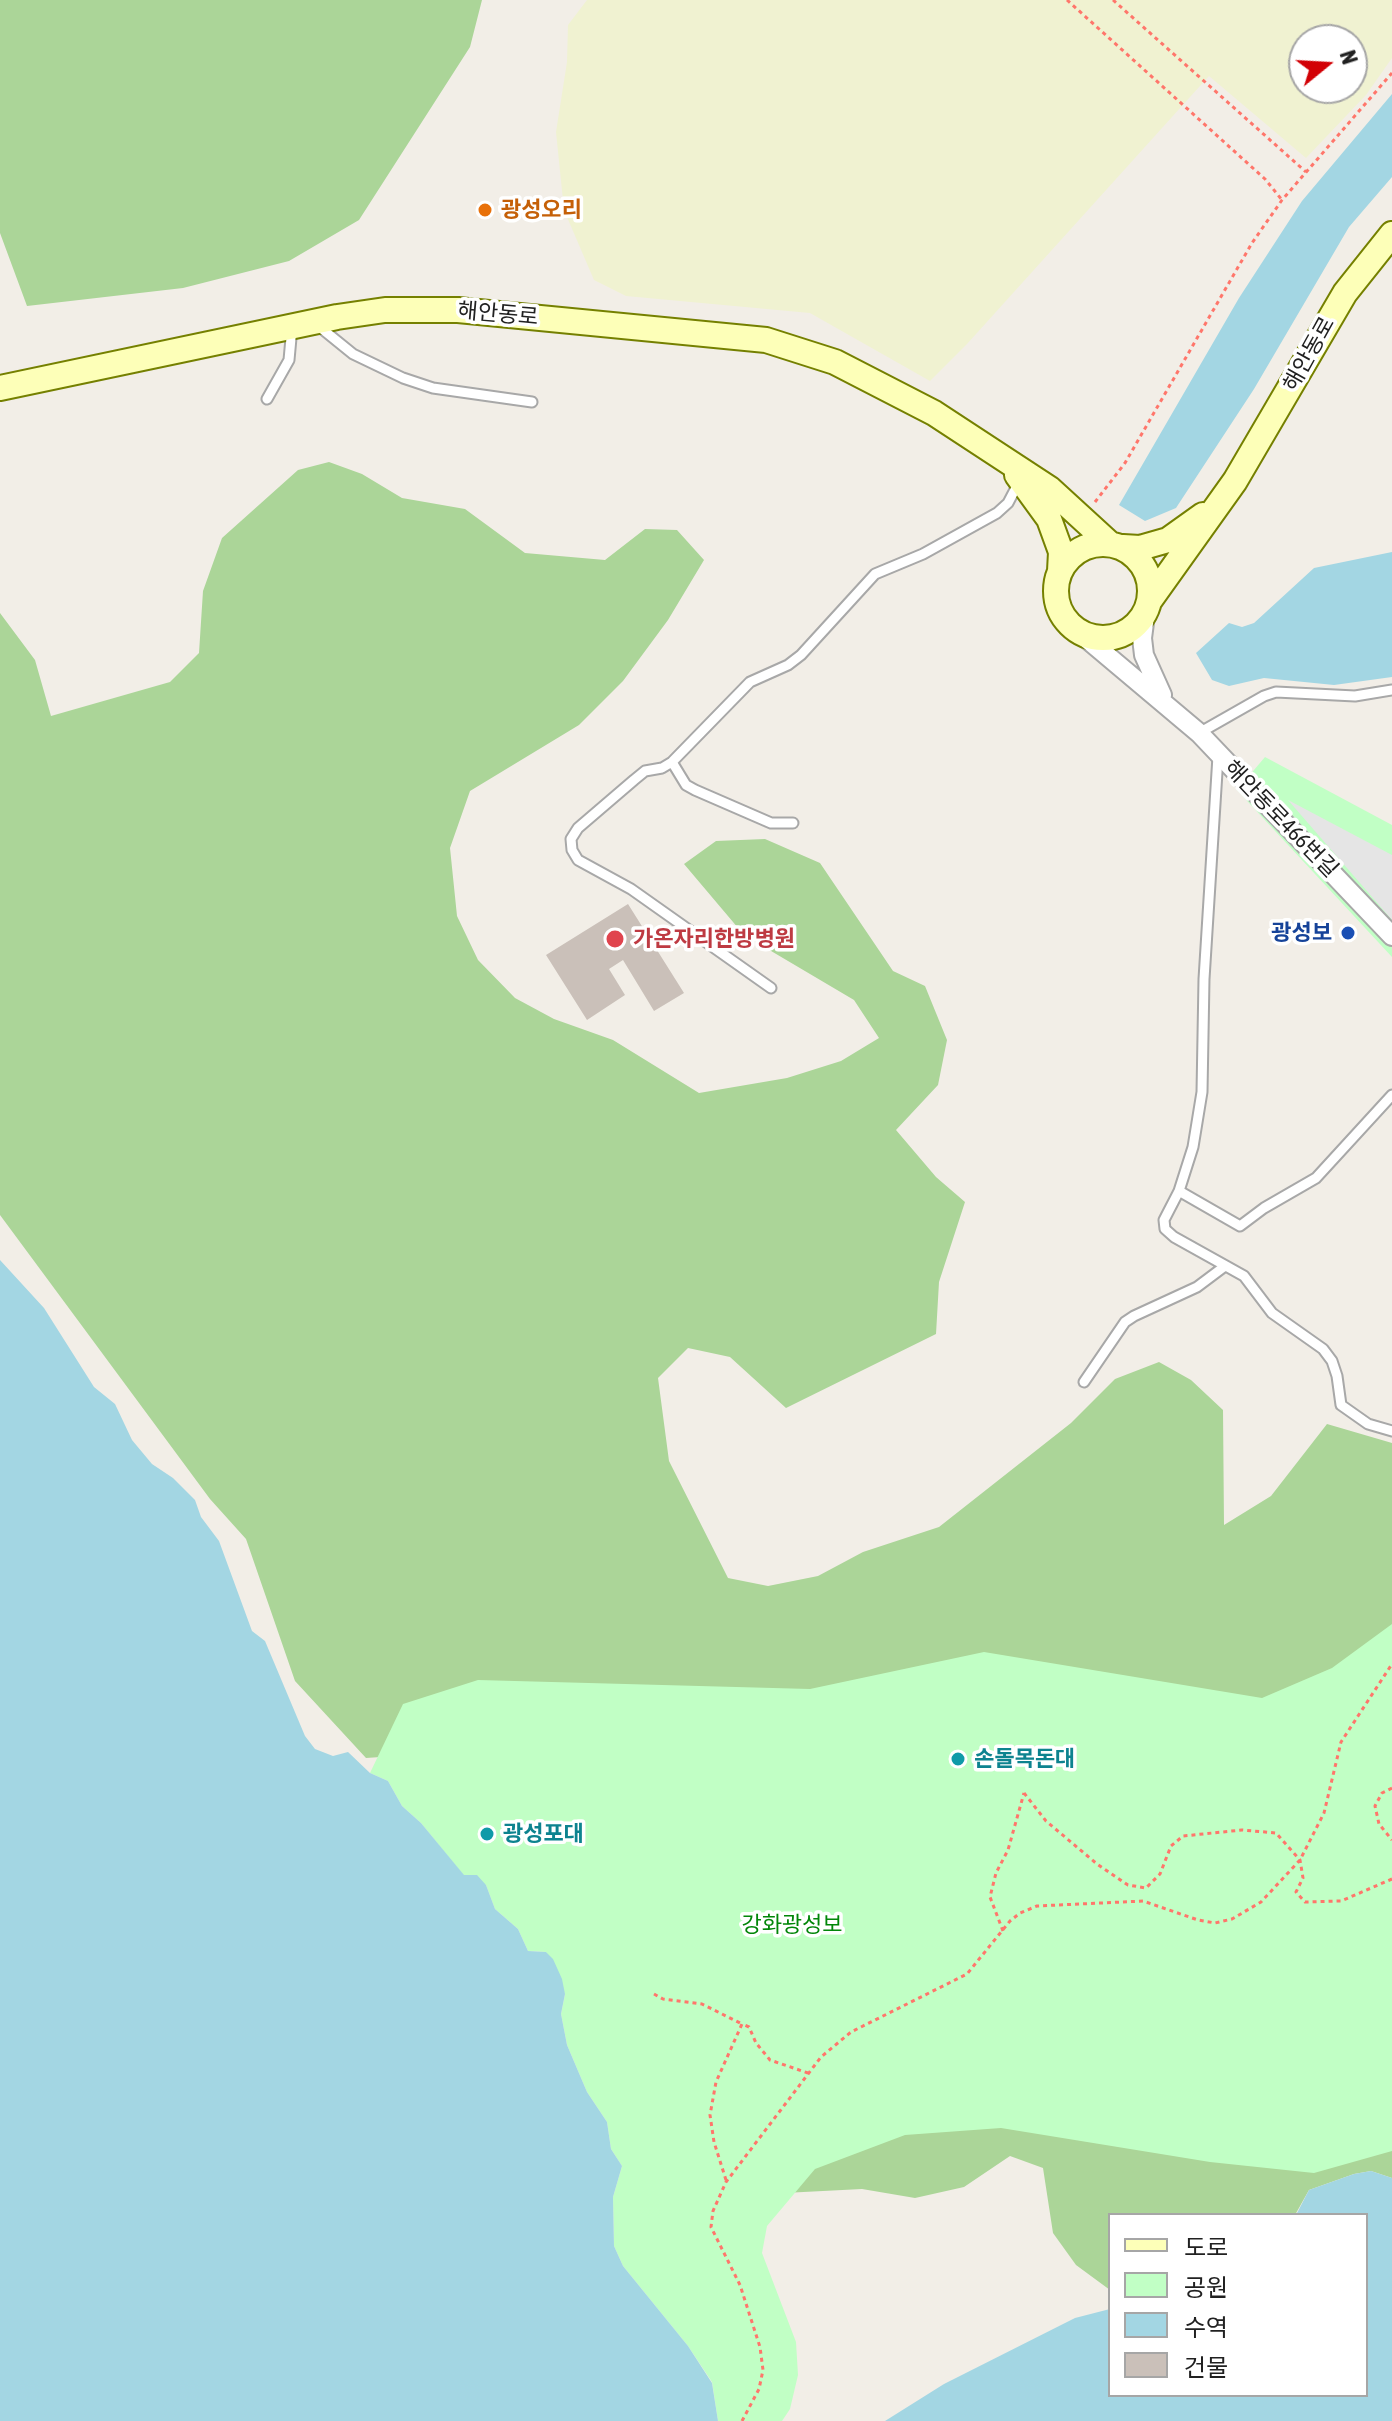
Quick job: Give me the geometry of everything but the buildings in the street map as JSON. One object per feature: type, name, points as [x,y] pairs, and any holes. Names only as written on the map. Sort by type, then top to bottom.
[{"type":"main road","name":"해안동로","points":[[1147,607],[1235,481],[1327,320],[1363,267],[1392,234]]},
{"type":"main road","name":"해안동로","points":[[0,388],[303,324],[385,310],[447,310],[766,340],[821,357],[869,378],[980,441],[1050,489],[1116,545],[1140,548],[1168,540],[1202,516],[1235,481]]},
{"type":"main road","name":"해안동로","points":[[980,441],[1020,479],[1049,519],[1061,552],[1060,571]]},
{"type":"main road","points":[[1094,544],[1116,545],[1136,555],[1145,567],[1151,583],[1147,607],[1134,628],[1112,637],[1087,636],[1062,615],[1056,586],[1060,571],[1080,549],[1094,544]]},
{"type":"street","points":[[1147,607],[1142,638],[1144,655],[1167,705]]},
{"type":"street","name":"해안동로466번길","points":[[1073,627],[1199,733],[1392,936]]},
{"type":"lane","points":[[267,399],[289,360],[303,324],[353,354],[403,378],[433,388],[532,402]]},
{"type":"lane","points":[[771,988],[631,889],[578,860],[572,850],[571,839],[578,828],[645,771],[662,768],[672,762],[750,682],[788,665],[801,655],[875,574],[923,554],[997,513],[1015,494],[1020,479]]},
{"type":"lane","points":[[1199,733],[1276,692],[1355,696],[1392,690]]},
{"type":"lane","points":[[1218,753],[1204,979],[1202,1092],[1193,1147],[1179,1191],[1164,1220],[1165,1229],[1244,1276],[1272,1313],[1323,1349],[1332,1361],[1337,1376],[1341,1405],[1368,1424],[1392,1431]]},
{"type":"lane","points":[[672,762],[686,785],[695,790],[771,823],[793,823]]},
{"type":"lane","points":[[1179,1191],[1240,1226],[1264,1208],[1316,1178],[1392,1095]]},
{"type":"lane","points":[[1084,1382],[1125,1322],[1197,1287],[1225,1266]]},
{"type":"path","points":[[1067,0],[1265,179],[1282,200]]},
{"type":"path","points":[[1113,0],[1306,172]]},
{"type":"path","points":[[1082,517],[1125,463],[1252,243],[1282,200],[1392,73]]},
{"type":"path","points":[[742,2421],[759,2389],[763,2370],[753,2319],[711,2227],[713,2211],[726,2182],[821,2057],[851,2032],[967,1974],[1020,1913],[1037,1906],[1143,1901],[1215,1923],[1232,1919],[1261,1902],[1300,1860],[1324,1813],[1341,1742],[1392,1664]]},
{"type":"path","points":[[1392,1788],[1382,1793],[1375,1806],[1379,1824],[1392,1840]]},
{"type":"path","points":[[1003,1931],[990,1897],[996,1873],[1016,1827],[1024,1793],[1046,1821],[1097,1864],[1128,1885],[1146,1888],[1160,1874],[1171,1846],[1183,1836],[1242,1830],[1276,1833],[1300,1860],[1303,1878],[1296,1892],[1305,1902],[1341,1901],[1392,1879]]},
{"type":"path","points":[[654,1994],[663,1999],[702,2004],[749,2027],[756,2043],[770,2060],[808,2073]]},
{"type":"path","points":[[726,2182],[710,2115],[716,2082],[742,2024]]},
{"type":"green space","points":[[0,0],[482,0],[470,47],[359,220],[289,261],[183,288],[27,306],[0,233]]},
{"type":"green space","points":[[587,0],[1392,0],[1392,58],[1368,92],[1368,24],[1288,24],[1288,104],[1357,104],[1306,158],[1209,76],[930,381],[810,313],[626,296],[594,280],[564,210],[556,132],[567,62],[568,25]]},
{"type":"green space","points":[[329,462],[362,474],[402,498],[465,509],[525,553],[605,560],[645,529],[677,530],[704,560],[668,620],[623,681],[579,725],[470,791],[450,848],[457,916],[478,960],[515,998],[554,1019],[613,1040],[699,1093],[787,1078],[841,1061],[879,1038],[854,1000],[744,935],[684,864],[716,841],[765,839],[820,863],[893,971],[925,986],[947,1040],[938,1085],[896,1130],[936,1177],[965,1202],[939,1282],[936,1334],[786,1408],[730,1357],[688,1348],[658,1378],[669,1461],[728,1578],[768,1586],[818,1576],[863,1552],[939,1527],[1071,1423],[1115,1379],[1159,1362],[1191,1380],[1223,1410],[1224,1525],[1271,1496],[1327,1424],[1392,1443],[1392,2178],[1371,2171],[1309,2190],[1296,2213],[1108,2213],[1108,2289],[1076,2265],[1053,2233],[1043,2168],[1010,2156],[964,2187],[915,2198],[862,2189],[784,2193],[395,1756],[366,1758],[295,1681],[246,1539],[210,1499],[0,1215],[0,613],[35,660],[51,716],[170,682],[199,653],[203,591],[222,538],[298,470]]},
{"type":"green space","points":[[1265,757],[1392,825],[1392,957],[1237,790]]},
{"type":"green space","name":"강화광성보","points":[[1392,1624],[1392,2151],[1314,2173],[1210,2162],[1001,2128],[905,2135],[815,2169],[767,2226],[762,2253],[796,2342],[798,2375],[790,2409],[782,2421],[718,2421],[712,2382],[688,2346],[623,2266],[614,2246],[613,2197],[622,2166],[611,2149],[607,2122],[587,2092],[567,2045],[561,2014],[565,1994],[546,1952],[528,1951],[518,1929],[495,1909],[486,1885],[464,1876],[421,1823],[402,1806],[388,1781],[370,1773],[403,1704],[478,1680],[810,1689],[984,1652],[1262,1698],[1332,1668]]},
{"type":"shaded area","points":[[1288,800],[1392,855],[1392,920]]},
{"type":"water","points":[[1392,94],[1392,177],[1349,227],[1254,389],[1176,508],[1145,521],[1119,505],[1239,298],[1302,201]]},
{"type":"water","points":[[1392,552],[1392,677],[1334,685],[1264,678],[1229,686],[1212,680],[1196,653],[1229,623],[1242,627],[1254,623],[1314,568]]},
{"type":"water","points":[[0,1260],[44,1308],[94,1387],[115,1404],[132,1440],[152,1464],[173,1478],[195,1500],[201,1517],[219,1541],[252,1631],[265,1641],[305,1736],[315,1749],[333,1756],[348,1752],[370,1773],[388,1781],[402,1806],[421,1823],[464,1875],[477,1875],[486,1885],[495,1909],[518,1929],[528,1951],[546,1952],[553,1959],[565,1994],[561,2014],[567,2045],[587,2092],[607,2122],[611,2149],[622,2166],[613,2197],[614,2246],[623,2266],[688,2346],[712,2383],[718,2421],[0,2421]]},
{"type":"water","points":[[1371,2171],[1392,2178],[1392,2421],[885,2421],[944,2384],[1075,2318],[1108,2310],[1108,2397],[1368,2397],[1368,2213],[1297,2213],[1309,2190]]},
{"type":"place","name":"광성오리","points":[[485,210]]},
{"type":"place","name":"광성보","points":[[1348,933]]},
{"type":"place","name":"가온자리한방병원","points":[[615,939]]},
{"type":"place","name":"손돌목돈대","points":[[958,1759]]},
{"type":"place","name":"광성포대","points":[[487,1834]]}]
